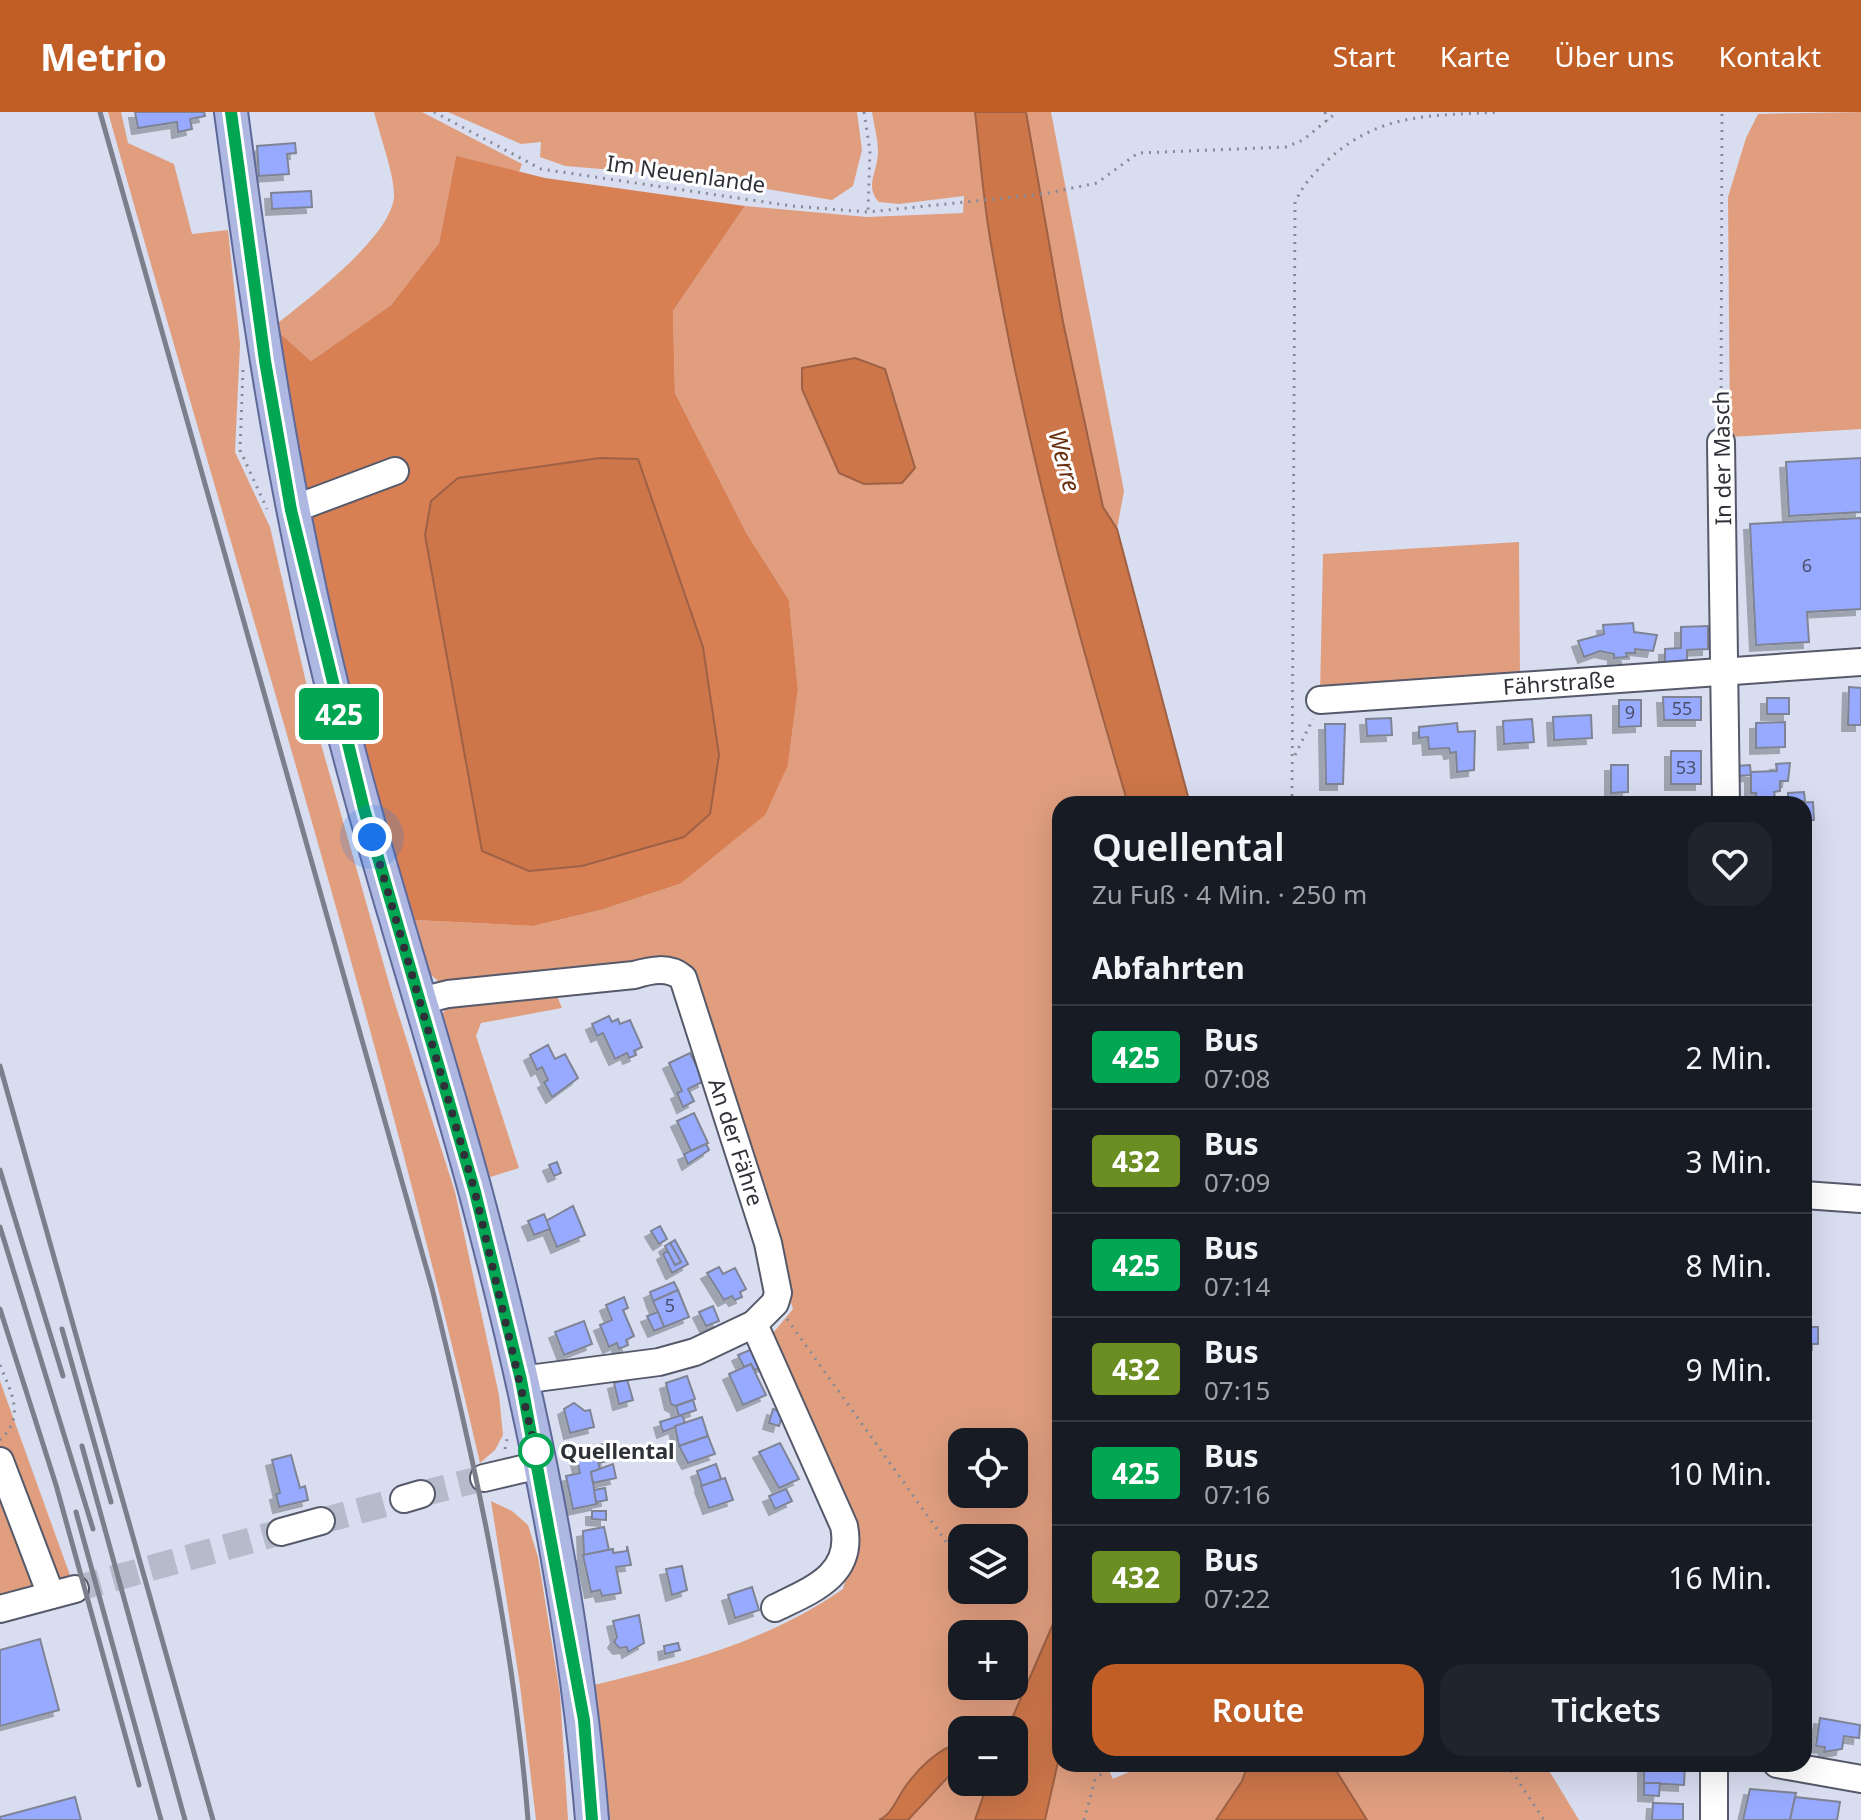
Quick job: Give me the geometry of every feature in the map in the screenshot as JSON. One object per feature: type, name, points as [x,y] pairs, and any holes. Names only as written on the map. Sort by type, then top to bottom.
[{"type":"main road","points":[[231,112],[265,361],[291,510],[364,809],[475,1192],[521,1380],[584,1720],[592,1820]]},
{"type":"street","name":"In der Masch","points":[[1721,442],[1726,796]]},
{"type":"street","points":[[291,510],[395,471]]},
{"type":"street","name":"Fährstraße","points":[[1320,700],[1861,662]]},
{"type":"street","name":"An der Fähre","points":[[420,1001],[448,994],[634,975],[650,970],[678,973],[683,978],[768,1243],[778,1293],[775,1303]]},
{"type":"street","points":[[1812,1196],[1861,1199]]},
{"type":"street","points":[[521,1380],[659,1362],[695,1352],[754,1324],[775,1303]]},
{"type":"street","points":[[754,1324],[844,1526],[848,1545],[840,1565],[831,1575],[813,1589],[775,1608]]},
{"type":"street","points":[[0,1461],[63,1592],[0,1609]]},
{"type":"street","points":[[484,1478],[539,1465]]},
{"type":"street","points":[[281,1532],[321,1521]]},
{"type":"street","points":[[1812,1770],[1861,1779]]},
{"type":"street","points":[[1714,1772],[1714,1820]]},
{"type":"path","name":"Im Neuenlande","points":[[434,112],[541,169],[792,206],[868,212],[1043,194],[1097,183],[1138,153],[1286,147],[1303,140],[1327,121]]},
{"type":"path","points":[[864,112],[870,151],[868,212]]},
{"type":"path","points":[[1325,112],[1327,121],[1337,112]]},
{"type":"path","points":[[1292,796],[1295,202],[1304,182],[1351,137],[1372,125],[1411,117],[1500,112]]},
{"type":"path","name":"In der Masch","points":[[1721,442],[1722,112]]},
{"type":"path","points":[[1294,757],[1320,700]]},
{"type":"path","points":[[775,1303],[948,1544]]},
{"type":"path","points":[[0,1365],[16,1405],[15,1419],[0,1440]]},
{"type":"path","points":[[1084,1820],[1095,1780],[1104,1772]]},
{"type":"path","points":[[1512,1772],[1544,1820]]},
{"type":"shaded area","points":[[108,112],[121,112],[128,143],[174,164],[192,234],[228,230],[240,344],[235,452],[270,527],[317,730],[393,997],[455,1192],[499,1395],[503,1435],[495,1450],[480,1463],[439,1293],[349,954]]},
{"type":"shaded area","points":[[374,112],[422,112],[522,164],[519,172],[456,157],[439,243],[391,305],[311,361],[273,327],[344,268],[378,231],[389,214],[394,188]]},
{"type":"shaded area","points":[[448,112],[857,112],[862,150],[853,186],[832,200],[767,189],[755,177],[745,181],[565,166],[540,157],[541,142],[521,144]]},
{"type":"shaded area","points":[[872,112],[975,112],[1002,287],[1037,461],[1080,633],[1126,796],[1052,796],[1052,1626],[1028,1682],[1028,1620],[948,1620],[948,1700],[1020,1700],[1013,1716],[948,1716],[948,1796],[983,1796],[975,1820],[606,1820],[594,1685],[723,1649],[785,1623],[843,1589],[851,1559],[768,1339],[793,1309],[685,974],[550,979],[562,1008],[481,1023],[476,1036],[519,1168],[487,1178],[437,1020],[468,982],[439,982],[429,973],[414,920],[533,926],[601,910],[680,884],[788,765],[798,689],[789,600],[747,534],[675,393],[673,311],[745,206],[867,217],[963,213],[964,196],[899,204],[879,202],[872,184],[878,152]]},
{"type":"shaded area","points":[[1026,112],[1051,112],[1124,491],[1117,529],[1103,507],[1063,322]]},
{"type":"shaded area","points":[[1861,112],[1861,429],[1730,437],[1728,197],[1746,138],[1758,114]]},
{"type":"shaded area","points":[[456,156],[545,178],[745,206],[673,311],[675,393],[747,534],[789,600],[798,689],[788,765],[765,815],[680,884],[601,910],[533,926],[414,920],[340,666],[273,327],[311,361],[391,305],[439,243]],"holes":[[[600,458],[638,459],[710,814],[684,837],[582,866],[482,851],[425,535],[431,501],[459,478]]]},
{"type":"shaded area","points":[[1519,542],[1520,677],[1320,693],[1323,554]]},
{"type":"shaded area","points":[[0,1381],[71,1578],[58,1581],[0,1447]]},
{"type":"shaded area","points":[[0,1476],[39,1591],[0,1602]]},
{"type":"shaded area","points":[[491,1501],[512,1511],[528,1525],[538,1557],[560,1694],[568,1820],[536,1820],[520,1685]]},
{"type":"shaded area","points":[[1056,1772],[1110,1772],[1113,1779],[1129,1772],[1245,1772],[1216,1820],[1045,1820]]},
{"type":"shaded area","points":[[1337,1772],[1550,1772],[1579,1820],[1367,1820]]},
{"type":"water","name":"Werre","points":[[975,112],[1026,112],[1063,322],[1103,507],[1117,529],[1188,796],[1126,796],[1033,452],[988,223]]},
{"type":"water","points":[[855,358],[885,369],[915,468],[902,483],[864,484],[839,473],[802,389],[802,368]]},
{"type":"water","points":[[600,458],[638,459],[703,647],[719,755],[710,814],[684,837],[582,866],[529,871],[482,851],[425,535],[431,501],[458,478]]},
{"type":"water","points":[[1052,1626],[1052,1772],[1056,1772],[1045,1820],[975,1820],[983,1796],[1028,1796],[1028,1716],[1013,1716],[1020,1700],[1028,1700],[1028,1682]]},
{"type":"water","points":[[948,1748],[948,1777],[908,1820],[879,1820],[890,1811],[921,1768]]},
{"type":"water","points":[[1245,1772],[1337,1772],[1367,1820],[1216,1820]]},
{"type":"building","points":[[135,112],[204,112],[205,116],[190,119],[192,129],[178,132],[177,122],[138,128]]},
{"type":"building","points":[[295,143],[296,153],[287,154],[289,174],[259,176],[257,146]]},
{"type":"building","points":[[311,191],[312,207],[272,209],[271,193]]},
{"type":"building","points":[[1861,458],[1861,512],[1789,516],[1786,462]]},
{"type":"building","points":[[1861,518],[1861,609],[1807,612],[1809,642],[1756,645],[1750,524]]},
{"type":"building","points":[[1633,623],[1634,632],[1657,635],[1653,651],[1635,649],[1635,653],[1626,653],[1627,657],[1614,658],[1614,654],[1600,651],[1584,657],[1578,641],[1604,634],[1603,625]]},
{"type":"building","points":[[1708,626],[1708,649],[1687,650],[1687,665],[1665,666],[1665,649],[1681,648],[1681,627]]},
{"type":"building","points":[[1849,687],[1861,688],[1861,725],[1848,725]]},
{"type":"building","points":[[1663,697],[1701,697],[1701,720],[1664,720]]},
{"type":"building","points":[[1767,698],[1789,698],[1789,714],[1767,714]]},
{"type":"building","points":[[1619,700],[1641,700],[1641,726],[1619,727]]},
{"type":"building","points":[[1591,715],[1592,738],[1554,740],[1553,717]]},
{"type":"building","points":[[1391,718],[1392,735],[1367,736],[1366,719]]},
{"type":"building","points":[[1532,719],[1534,742],[1504,744],[1503,721]]},
{"type":"building","points":[[1785,722],[1785,747],[1756,748],[1756,723]]},
{"type":"building","points":[[1457,723],[1458,732],[1475,731],[1474,770],[1457,772],[1456,752],[1450,753],[1449,748],[1429,749],[1428,737],[1419,738],[1419,727]]},
{"type":"building","points":[[1325,724],[1345,724],[1343,784],[1326,784]]},
{"type":"building","points":[[1671,751],[1701,751],[1701,784],[1671,784]]},
{"type":"building","points":[[1790,763],[1788,781],[1780,781],[1780,791],[1774,792],[1775,796],[1751,793],[1751,772],[1777,771],[1776,764]]},
{"type":"building","points":[[1611,765],[1628,765],[1628,792],[1611,793]]},
{"type":"building","points":[[1750,765],[1751,775],[1737,776],[1736,766]]},
{"type":"building","points":[[1804,792],[1804,796],[1788,796],[1788,793]]},
{"type":"building","points":[[609,1016],[612,1022],[618,1019],[620,1024],[630,1020],[642,1047],[634,1051],[636,1055],[629,1058],[627,1053],[615,1059],[603,1033],[597,1036],[592,1024]]},
{"type":"building","points":[[548,1045],[555,1059],[565,1054],[578,1078],[552,1097],[544,1082],[548,1080],[542,1067],[537,1070],[530,1055]]},
{"type":"building","points":[[690,1053],[704,1081],[688,1089],[694,1101],[683,1107],[677,1093],[682,1091],[669,1063]]},
{"type":"building","points":[[694,1113],[708,1143],[691,1151],[677,1121]]},
{"type":"building","points":[[706,1144],[709,1150],[688,1164],[684,1154]]},
{"type":"building","points":[[557,1162],[561,1173],[554,1176],[549,1165]]},
{"type":"building","points":[[573,1206],[585,1235],[557,1247],[546,1221]]},
{"type":"building","points":[[544,1214],[550,1229],[534,1235],[528,1221]]},
{"type":"building","points":[[660,1226],[667,1239],[659,1244],[651,1231]]},
{"type":"building","points":[[675,1240],[688,1264],[672,1273],[663,1254],[668,1251],[675,1265],[681,1262],[670,1243]]},
{"type":"building","points":[[670,1243],[681,1262],[675,1265],[665,1246]]},
{"type":"building","points":[[719,1267],[723,1274],[735,1268],[746,1289],[740,1292],[742,1297],[735,1300],[732,1296],[724,1300],[707,1273]]},
{"type":"building","points":[[674,1282],[678,1290],[653,1301],[650,1292]]},
{"type":"building","points":[[678,1290],[689,1317],[664,1327],[653,1301]]},
{"type":"building","points":[[624,1297],[628,1308],[623,1310],[634,1336],[626,1340],[628,1345],[619,1349],[617,1343],[609,1347],[600,1325],[612,1320],[606,1305]]},
{"type":"building","points":[[713,1306],[719,1321],[706,1326],[699,1312]]},
{"type":"building","points":[[658,1312],[664,1327],[654,1331],[647,1316]]},
{"type":"building","points":[[584,1321],[592,1344],[564,1355],[555,1332]]},
{"type":"building","points":[[1812,1327],[1818,1327],[1818,1344],[1812,1344]]},
{"type":"building","points":[[757,1347],[765,1365],[755,1370],[751,1364],[744,1367],[738,1355]]},
{"type":"building","points":[[751,1364],[766,1395],[743,1405],[729,1374]]},
{"type":"building","points":[[687,1376],[695,1399],[675,1406],[671,1404],[666,1383]]},
{"type":"building","points":[[627,1379],[633,1400],[619,1404],[614,1383]]},
{"type":"building","points":[[693,1400],[696,1410],[679,1416],[676,1406]]},
{"type":"building","points":[[574,1403],[585,1411],[590,1410],[594,1427],[570,1433],[564,1409]]},
{"type":"building","points":[[773,1409],[783,1412],[779,1426],[769,1423]]},
{"type":"building","points":[[682,1415],[685,1423],[663,1432],[660,1422]]},
{"type":"building","points":[[702,1417],[708,1436],[679,1446],[675,1426]]},
{"type":"building","points":[[708,1436],[715,1454],[688,1463],[679,1446]]},
{"type":"building","points":[[780,1443],[799,1479],[779,1488],[759,1452]]},
{"type":"building","points":[[604,1444],[607,1461],[599,1463],[595,1446]]},
{"type":"building","points":[[595,1446],[600,1470],[591,1472],[597,1504],[573,1509],[566,1476],[580,1473],[575,1451]]},
{"type":"building","points":[[291,1455],[300,1488],[305,1486],[308,1500],[279,1507],[276,1494],[280,1493],[272,1460]]},
{"type":"building","points":[[613,1464],[616,1478],[593,1483],[591,1472]]},
{"type":"building","points":[[716,1464],[721,1479],[702,1486],[697,1471]]},
{"type":"building","points":[[725,1478],[733,1500],[709,1508],[701,1486]]},
{"type":"building","points":[[605,1488],[607,1500],[596,1502],[594,1490]]},
{"type":"building","points":[[786,1489],[792,1501],[775,1509],[769,1496]]},
{"type":"building","points":[[592,1511],[606,1511],[606,1520],[592,1519]]},
{"type":"building","points":[[604,1527],[609,1550],[584,1555],[583,1531]]},
{"type":"building","points":[[627,1546],[631,1565],[616,1567],[621,1593],[602,1596],[600,1590],[591,1592],[583,1555],[613,1549],[613,1553],[627,1551]]},
{"type":"building","points":[[682,1566],[687,1590],[672,1595],[666,1569]]},
{"type":"building","points":[[752,1587],[759,1610],[735,1618],[728,1595]]},
{"type":"building","points":[[639,1615],[644,1643],[628,1652],[627,1647],[619,1648],[614,1642],[617,1637],[613,1621]]},
{"type":"building","points":[[40,1639],[59,1710],[0,1726],[0,1650]]},
{"type":"building","points":[[678,1643],[680,1650],[665,1654],[664,1646]]},
{"type":"building","points":[[1820,1718],[1860,1725],[1859,1738],[1844,1736],[1842,1749],[1824,1752],[1825,1747],[1816,1746]]},
{"type":"building","points":[[1644,1772],[1685,1772],[1684,1785],[1644,1783]]},
{"type":"building","points":[[1644,1783],[1660,1783],[1659,1796],[1644,1795]]},
{"type":"building","points":[[1750,1789],[1796,1793],[1790,1820],[1743,1820]]},
{"type":"building","points":[[75,1797],[81,1820],[0,1820],[0,1817]]},
{"type":"building","points":[[1795,1797],[1840,1802],[1837,1820],[1790,1820]]},
{"type":"building","points":[[1653,1803],[1683,1804],[1683,1820],[1652,1820]]},
{"type":"tunnel","points":[[421,1494],[484,1478]]},
{"type":"tunnel","points":[[321,1521],[404,1499]]},
{"type":"tunnel","points":[[75,1589],[281,1532]]},
{"type":"railway","points":[[100,112],[432,1288],[491,1552],[513,1686],[528,1820]]},
{"type":"railway","points":[[0,1066],[213,1820]]},
{"type":"railway","points":[[0,1170],[63,1376]]},
{"type":"railway","points":[[0,1227],[93,1529]]},
{"type":"railway","points":[[0,1309],[56,1485],[139,1785]]},
{"type":"railway","points":[[62,1329],[111,1502]]},
{"type":"railway","points":[[82,1446],[185,1820]]},
{"type":"railway","points":[[76,1512],[161,1820]]},
{"type":"bus line","name":"425","points":[[231,112],[265,361],[291,510],[329,676],[364,809],[475,1192],[521,1380],[584,1720],[592,1820]]},
{"type":"place","name":"Quellental","points":[[536,1451]]},
{"type":"route","points":[[372,837],[475,1192],[539,1465],[536,1451]]}]
